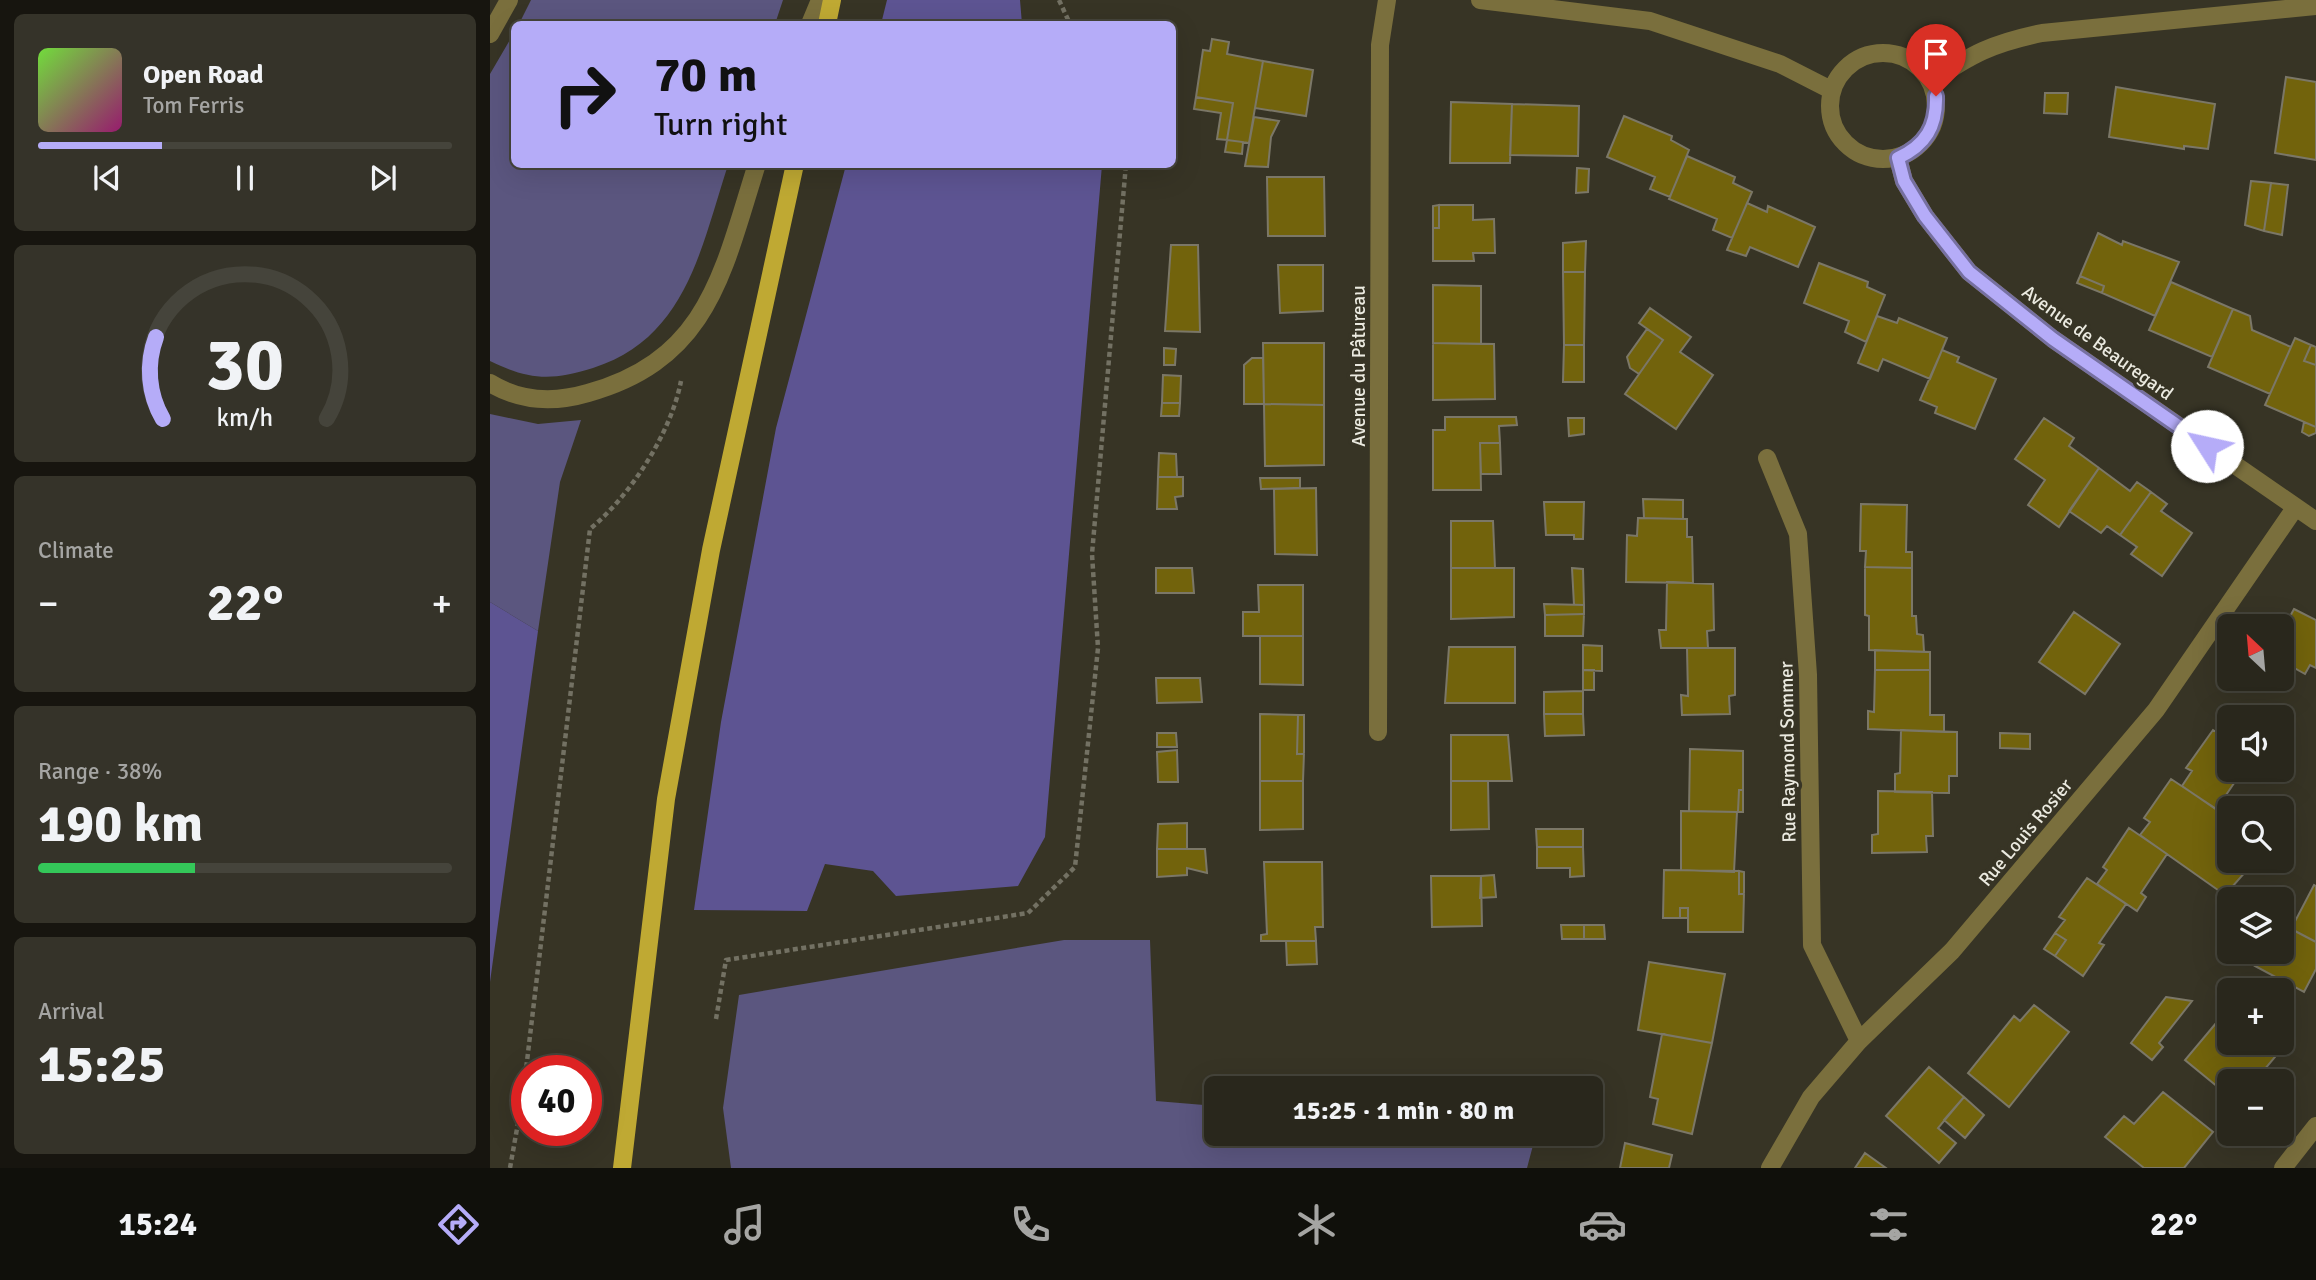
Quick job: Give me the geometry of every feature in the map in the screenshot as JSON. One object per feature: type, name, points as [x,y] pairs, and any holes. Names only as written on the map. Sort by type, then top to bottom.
[{"type":"main road","points":[[828,21],[832,0]]},
{"type":"main road","points":[[622,1168],[666,799],[714,536],[793,168]]},
{"type":"street","points":[[490,34],[509,0]]},
{"type":"street","points":[[811,21],[820,0]]},
{"type":"street","name":"Avenue du Pâtureau","points":[[1378,732],[1380,45],[1387,0]]},
{"type":"street","points":[[1480,0],[1650,21],[1780,64],[1831,90]]},
{"type":"street","points":[[2165,0],[2165,18]]},
{"type":"street","points":[[1931,82],[1971,54],[2006,40],[2165,18],[2316,6]]},
{"type":"street","points":[[1878,52],[1909,59],[1922,69],[1931,82],[1936,96],[1933,127],[1912,151],[1898,158],[1879,160],[1860,155],[1844,144],[1833,128],[1829,109],[1831,90],[1849,64],[1878,52]]},
{"type":"street","name":"Avenue de Beauregard","points":[[1898,158],[1904,181],[1925,216],[1969,272],[2053,339],[2316,521]]},
{"type":"street","points":[[490,383],[520,397],[546,400],[576,397],[608,388],[670,352],[682,342],[698,320],[722,274],[756,168]]},
{"type":"street","name":"Rue Raymond Sommer","points":[[1767,458],[1798,534],[1808,675],[1812,945],[1859,1041]]},
{"type":"street","name":"Rue Louis Rosier","points":[[1770,1168],[1811,1097],[1859,1041],[1952,951],[2156,710],[2295,508]]},
{"type":"street","points":[[2283,1168],[2316,1126]]},
{"type":"path","points":[[1059,0],[1069,21]]},
{"type":"path","points":[[716,1019],[726,960],[1028,913],[1074,867],[1098,648],[1092,554],[1126,168]]},
{"type":"path","points":[[510,1168],[523,1095],[590,529],[615,509],[642,469],[674,411],[681,381],[670,352]]},
{"type":"shaded area","points":[[531,0],[783,0],[776,21],[520,21]]},
{"type":"shaded area","points":[[887,0],[1020,0],[1022,21],[882,21]]},
{"type":"shaded area","points":[[511,38],[511,168],[727,168],[698,257],[686,286],[670,312],[650,335],[625,354],[593,368],[552,377],[517,372],[490,361],[490,74]]},
{"type":"shaded area","points":[[845,168],[1102,168],[1045,837],[1018,886],[896,896],[873,871],[825,864],[807,911],[694,910],[721,722],[776,428]]},
{"type":"shaded area","points":[[490,414],[538,424],[581,420],[560,482],[538,631],[490,602]]},
{"type":"shaded area","points":[[490,602],[538,631],[490,982]]},
{"type":"shaded area","points":[[1064,940],[1150,940],[1156,1101],[1204,1105],[1204,1146],[1533,1146],[1527,1168],[731,1168],[723,1108],[739,995]]},
{"type":"building","points":[[1212,39],[1229,42],[1227,54],[1263,61],[1249,143],[1227,140],[1233,103],[1196,97],[1203,50],[1210,51]]},
{"type":"building","points":[[1263,61],[1313,70],[1306,116],[1255,108]]},
{"type":"building","points":[[2286,77],[2316,82],[2316,160],[2275,153]]},
{"type":"building","points":[[2116,87],[2215,104],[2208,149],[2184,146],[2184,149],[2109,137]]},
{"type":"building","points":[[2045,93],[2068,93],[2067,114],[2044,113]]},
{"type":"building","points":[[1196,97],[1233,103],[1227,140],[1217,139],[1221,113],[1194,109]]},
{"type":"building","points":[[1451,102],[1512,104],[1510,163],[1450,163]]},
{"type":"building","points":[[1512,104],[1579,106],[1578,156],[1510,155]]},
{"type":"building","points":[[1624,116],[1672,136],[1671,140],[1689,150],[1670,197],[1650,189],[1655,177],[1607,157]]},
{"type":"building","points":[[1254,117],[1279,121],[1271,137],[1268,167],[1245,166]]},
{"type":"building","points":[[1227,140],[1243,142],[1242,154],[1225,152]]},
{"type":"building","points":[[1687,156],[1735,177],[1733,183],[1752,192],[1732,238],[1713,230],[1717,219],[1669,199]]},
{"type":"building","points":[[1577,168],[1589,169],[1588,192],[1576,193]]},
{"type":"building","points":[[1267,177],[1324,177],[1325,236],[1268,236]]},
{"type":"building","points":[[2251,181],[2271,183],[2264,231],[2245,225]]},
{"type":"building","points":[[2271,183],[2288,185],[2282,235],[2264,231]]},
{"type":"building","points":[[1747,203],[1767,212],[1768,206],[1815,227],[1798,267],[1750,247],[1746,256],[1727,250]]},
{"type":"building","points":[[1439,205],[1473,205],[1473,220],[1494,219],[1495,253],[1473,253],[1474,261],[1433,261],[1433,228],[1439,228]]},
{"type":"building","points":[[1439,205],[1439,228],[1433,228],[1433,206]]},
{"type":"building","points":[[2098,233],[2122,245],[2123,241],[2179,262],[2155,316],[2102,293],[2104,286],[2080,276]]},
{"type":"building","points":[[1586,241],[1585,272],[1563,272],[1563,243]]},
{"type":"building","points":[[1171,245],[1198,245],[1200,332],[1165,331]]},
{"type":"building","points":[[1819,263],[1868,282],[1867,287],[1885,295],[1866,342],[1845,332],[1849,321],[1804,303]]},
{"type":"building","points":[[1278,265],[1323,265],[1323,311],[1280,313]]},
{"type":"building","points":[[1563,272],[1585,272],[1584,345],[1564,345]]},
{"type":"building","points":[[2080,276],[2104,286],[2102,293],[2077,283]]},
{"type":"building","points":[[2171,282],[2233,309],[2212,357],[2149,330]]},
{"type":"building","points":[[1433,285],[1481,286],[1481,344],[1433,343]]},
{"type":"building","points":[[1650,308],[1691,337],[1680,352],[1713,375],[1676,429],[1625,394],[1663,340],[1639,323]]},
{"type":"building","points":[[2233,309],[2250,316],[2252,330],[2291,347],[2270,394],[2208,367]]},
{"type":"building","points":[[1877,316],[1897,323],[1899,318],[1947,338],[1930,379],[1883,359],[1878,371],[1858,363]]},
{"type":"building","points":[[1647,329],[1663,340],[1639,374],[1630,368],[1627,357]]},
{"type":"building","points":[[2295,338],[2311,345],[2304,361],[2316,365],[2316,427],[2265,405]]},
{"type":"building","points":[[1263,343],[1324,343],[1324,405],[1264,404]]},
{"type":"building","points":[[1433,343],[1494,344],[1495,399],[1433,400]]},
{"type":"building","points":[[1564,345],[1584,345],[1584,382],[1563,382]]},
{"type":"building","points":[[2311,345],[2316,347],[2316,365],[2304,361]]},
{"type":"building","points":[[1164,348],[1176,349],[1175,365],[1164,365]]},
{"type":"building","points":[[1942,350],[1959,357],[1957,362],[1996,379],[1975,429],[1935,413],[1937,407],[1920,400]]},
{"type":"building","points":[[1252,358],[1263,358],[1264,404],[1244,404],[1244,365]]},
{"type":"building","points":[[1163,375],[1181,376],[1180,403],[1162,403]]},
{"type":"building","points":[[1162,403],[1180,403],[1179,416],[1161,416]]},
{"type":"building","points":[[1264,404],[1324,405],[1324,465],[1265,466]]},
{"type":"building","points":[[1445,417],[1516,417],[1517,425],[1499,426],[1500,443],[1480,443],[1481,490],[1433,490],[1433,430],[1445,430]]},
{"type":"building","points":[[1568,418],[1584,418],[1584,434],[1569,436]]},
{"type":"building","points":[[2044,418],[2074,438],[2069,446],[2099,468],[2059,527],[2028,505],[2045,480],[2015,459]]},
{"type":"building","points":[[2304,422],[2316,427],[2316,433],[2309,436],[2302,432]]},
{"type":"building","points":[[1480,443],[1500,443],[1501,474],[1481,474]]},
{"type":"building","points":[[1159,453],[1176,454],[1177,477],[1158,477]]},
{"type":"building","points":[[2099,468],[2130,491],[2137,482],[2151,492],[2120,535],[2107,526],[2101,533],[2069,511]]},
{"type":"building","points":[[1158,477],[1183,477],[1183,496],[1175,497],[1177,509],[1157,509]]},
{"type":"building","points":[[1260,478],[1300,478],[1300,488],[1261,489]]},
{"type":"building","points":[[1316,488],[1317,555],[1275,554],[1274,489]]},
{"type":"building","points":[[2151,492],[2167,504],[2161,511],[2192,533],[2162,576],[2131,554],[2137,547],[2120,535]]},
{"type":"building","points":[[1643,499],[1683,500],[1683,519],[1644,518]]},
{"type":"building","points":[[1544,502],[1584,502],[1583,539],[1574,539],[1574,535],[1546,535]]},
{"type":"building","points":[[1861,504],[1907,505],[1906,552],[1912,552],[1912,568],[1865,567],[1866,551],[1860,551]]},
{"type":"building","points":[[1638,518],[1687,519],[1687,537],[1692,537],[1693,583],[1626,582],[1627,535],[1637,536]]},
{"type":"building","points":[[1451,521],[1493,521],[1495,568],[1451,568]]},
{"type":"building","points":[[1865,567],[1912,568],[1912,616],[1916,616],[1917,634],[1923,635],[1924,652],[1869,650],[1869,616],[1865,615]]},
{"type":"building","points":[[1156,568],[1192,568],[1194,593],[1156,593]]},
{"type":"building","points":[[1451,568],[1514,568],[1514,617],[1451,619]]},
{"type":"building","points":[[1572,568],[1583,569],[1584,605],[1574,605]]},
{"type":"building","points":[[1667,582],[1713,584],[1714,630],[1707,631],[1708,648],[1661,648],[1659,630],[1666,630]]},
{"type":"building","points":[[1258,585],[1303,585],[1303,636],[1243,636],[1243,612],[1259,612]]},
{"type":"building","points":[[1544,604],[1584,605],[1584,614],[1545,615]]},
{"type":"building","points":[[2294,609],[2316,620],[2316,668],[2310,665],[2305,674],[2294,668],[2294,614],[2291,614]]},
{"type":"building","points":[[2074,612],[2120,644],[2085,694],[2039,662]]},
{"type":"building","points":[[1584,614],[1583,636],[1545,636],[1545,615]]},
{"type":"building","points":[[1260,636],[1303,636],[1303,685],[1260,684]]},
{"type":"building","points":[[1583,645],[1602,646],[1602,671],[1583,670]]},
{"type":"building","points":[[1449,647],[1515,647],[1515,703],[1445,703]]},
{"type":"building","points":[[1687,648],[1735,648],[1735,695],[1729,696],[1730,714],[1682,715],[1681,695],[1688,696]]},
{"type":"building","points":[[1875,650],[1930,652],[1930,670],[1875,670]]},
{"type":"building","points":[[1583,670],[1594,670],[1594,690],[1583,690]]},
{"type":"building","points":[[1875,670],[1930,670],[1930,715],[1944,715],[1944,732],[1868,729],[1868,711],[1874,712]]},
{"type":"building","points":[[1156,678],[1200,678],[1202,702],[1157,703]]},
{"type":"building","points":[[1583,691],[1583,714],[1544,714],[1544,692]]},
{"type":"building","points":[[1260,714],[1298,715],[1297,754],[1304,753],[1303,781],[1260,781]]},
{"type":"building","points":[[1544,714],[1583,714],[1584,735],[1545,736]]},
{"type":"building","points":[[1298,715],[1304,715],[1304,753],[1297,754]]},
{"type":"building","points":[[1901,730],[1957,732],[1957,776],[1949,776],[1949,793],[1895,792],[1895,774],[1900,773]]},
{"type":"building","points":[[2213,730],[2217,733],[2217,782],[2235,782],[2226,795],[2228,796],[2217,796],[2217,810],[2182,786],[2192,771],[2186,768]]},
{"type":"building","points":[[1157,733],[1176,733],[1177,747],[1157,747]]},
{"type":"building","points":[[2000,733],[2030,734],[2030,749],[2000,748]]},
{"type":"building","points":[[1451,735],[1508,735],[1512,781],[1451,781]]},
{"type":"building","points":[[1690,749],[1743,751],[1743,790],[1739,790],[1738,812],[1689,811]]},
{"type":"building","points":[[1177,750],[1178,782],[1158,782],[1157,752]]},
{"type":"building","points":[[2171,779],[2217,809],[2217,873],[2244,873],[2232,887],[2217,887],[2217,889],[2140,835],[2150,822],[2144,818]]},
{"type":"building","points":[[1260,781],[1303,781],[1303,829],[1260,830]]},
{"type":"building","points":[[1451,781],[1488,781],[1489,829],[1451,830]]},
{"type":"building","points":[[1739,790],[1743,790],[1743,812],[1738,812]]},
{"type":"building","points":[[1878,791],[1932,792],[1933,836],[1926,836],[1927,852],[1872,853],[1872,835],[1878,834]]},
{"type":"building","points":[[1681,811],[1737,812],[1734,872],[1681,870]]},
{"type":"building","points":[[1187,823],[1187,849],[1157,849],[1158,824]]},
{"type":"building","points":[[2129,828],[2167,854],[2141,893],[2146,897],[2137,911],[2097,884],[2107,870],[2103,867]]},
{"type":"building","points":[[1536,829],[1583,829],[1583,847],[1537,847]]},
{"type":"building","points":[[1537,847],[1583,847],[1584,876],[1570,877],[1570,868],[1537,868]]},
{"type":"building","points":[[1157,849],[1205,849],[1207,873],[1187,868],[1187,875],[1157,877]]},
{"type":"building","points":[[1264,862],[1322,862],[1323,927],[1315,927],[1316,941],[1261,941],[1261,935],[1267,934]]},
{"type":"building","points":[[1664,870],[1739,871],[1739,894],[1744,893],[1743,932],[1688,932],[1688,908],[1680,908],[1680,918],[1663,918]]},
{"type":"building","points":[[1739,871],[1744,872],[1744,893],[1739,894]]},
{"type":"building","points":[[1494,875],[1496,897],[1480,898],[1481,876]]},
{"type":"building","points":[[1431,876],[1481,876],[1482,926],[1432,927]]},
{"type":"building","points":[[2087,878],[2126,904],[2099,943],[2104,945],[2083,976],[2055,956],[2066,940],[2055,933],[2065,920],[2059,917]]},
{"type":"building","points":[[2314,885],[2316,886],[2316,942],[2294,931],[2294,923]]},
{"type":"building","points":[[1680,908],[1688,908],[1688,918],[1680,918]]},
{"type":"building","points":[[1561,925],[1584,925],[1584,939],[1562,939]]},
{"type":"building","points":[[1584,925],[1604,925],[1605,939],[1584,939]]},
{"type":"building","points":[[2294,930],[2316,942],[2316,969],[2304,992],[2294,987],[2294,978],[2278,978],[2255,966],[2294,964]]},
{"type":"building","points":[[2055,933],[2066,940],[2055,956],[2044,949]]},
{"type":"building","points":[[1286,941],[1316,941],[1317,964],[1287,965]]},
{"type":"building","points":[[1649,962],[1725,974],[1712,1043],[1638,1030]]},
{"type":"building","points":[[2166,997],[2192,1001],[2159,1043],[2163,1047],[2152,1060],[2131,1043]]},
{"type":"building","points":[[2034,1005],[2069,1032],[2009,1107],[1968,1073],[2014,1016],[2020,1021]]},
{"type":"building","points":[[2217,1022],[2217,1055],[2275,1057],[2265,1069],[2217,1069],[2217,1086],[2185,1060]]},
{"type":"building","points":[[1662,1034],[1712,1043],[1692,1134],[1653,1124],[1658,1099],[1650,1097]]},
{"type":"building","points":[[1929,1067],[1964,1097],[1938,1128],[1956,1143],[1939,1163],[1886,1116]]},
{"type":"building","points":[[2163,1092],[2213,1132],[2184,1168],[2144,1168],[2105,1137],[2124,1116],[2134,1124]]},
{"type":"building","points":[[1964,1097],[1984,1115],[1965,1138],[1944,1120]]},
{"type":"building","points":[[1625,1143],[1672,1155],[1669,1168],[1620,1168]]},
{"type":"building","points":[[1865,1153],[1886,1168],[1855,1168]]},
{"type":"route","points":[[1936,96],[1933,127],[1912,151],[1898,158],[1904,181],[1925,216],[1969,272],[2053,339],[2207,446]]}]
